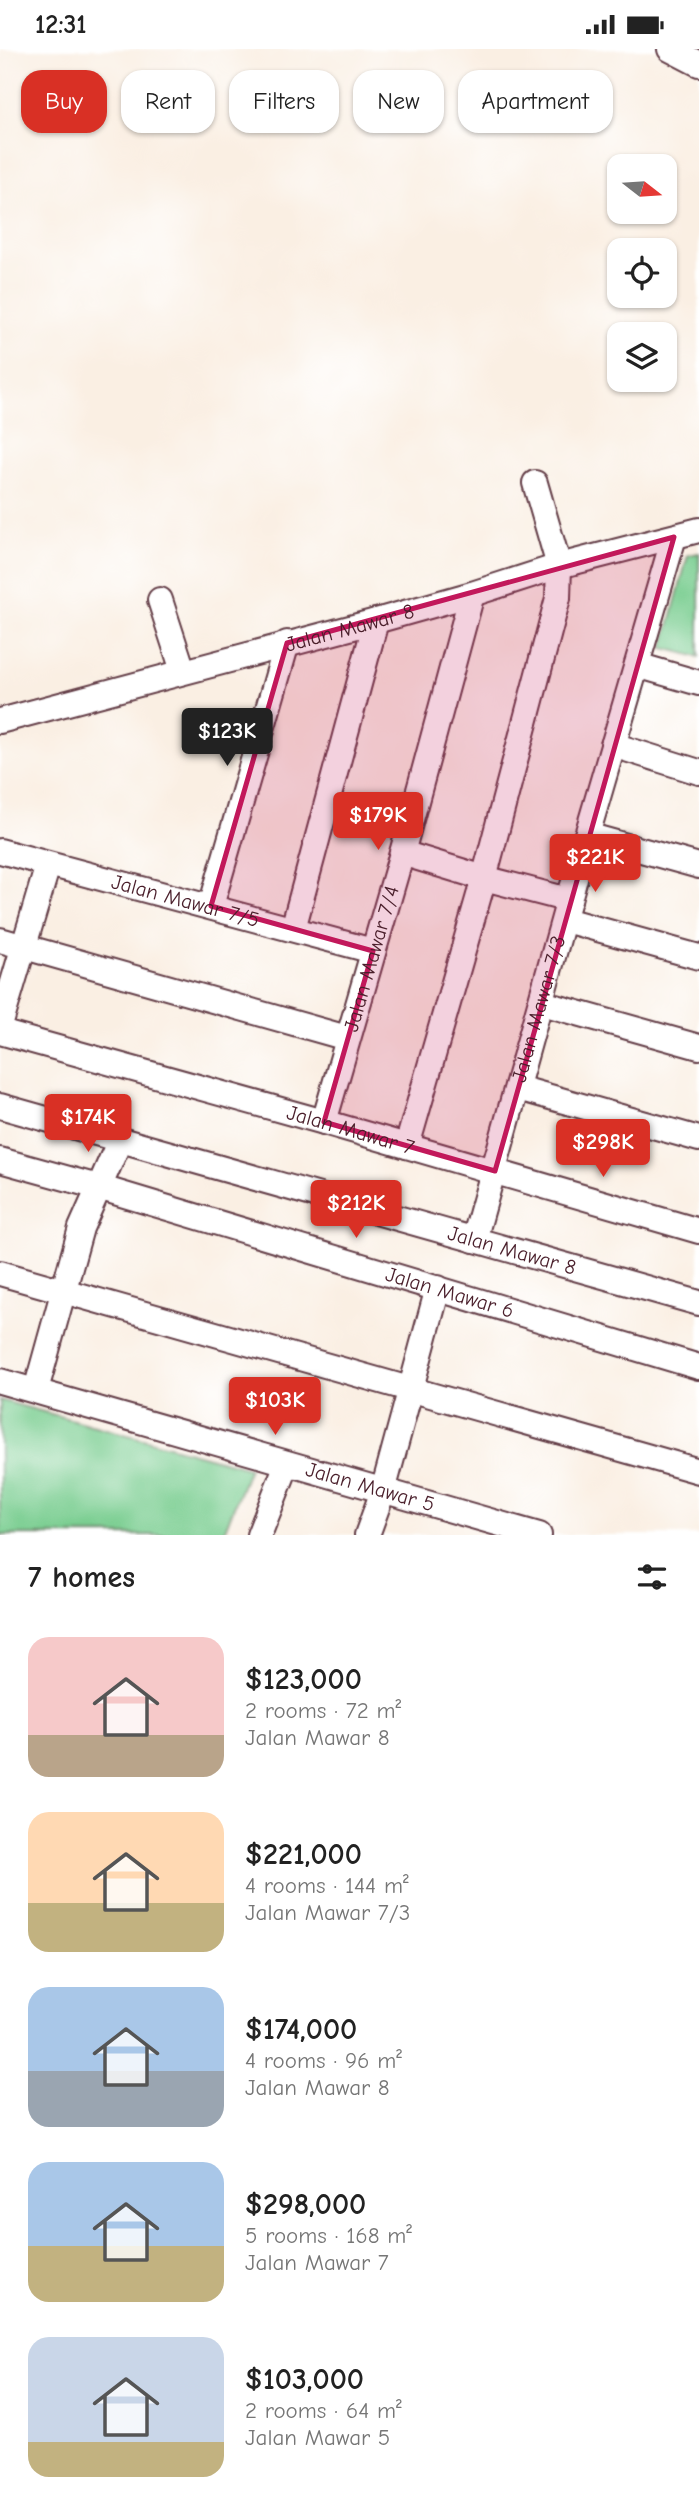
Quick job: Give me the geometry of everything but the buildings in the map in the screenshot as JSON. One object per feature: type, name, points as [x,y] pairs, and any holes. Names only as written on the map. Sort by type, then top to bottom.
[{"type":"street","points":[[670,49],[699,64]]},
{"type":"street","points":[[407,1146],[484,878],[558,598],[559,566],[535,483]]},
{"type":"street","name":"Jalan Mawar 8","points":[[0,721],[376,621],[559,566],[699,530]]},
{"type":"street","name":"Jalan Mawar 7/3","points":[[474,1240],[587,835],[674,537]]},
{"type":"street","name":"Jalan Mawar 7/4","points":[[324,1122],[402,853],[472,594]]},
{"type":"street","points":[[160,600],[183,671]]},
{"type":"street","points":[[293,929],[376,621]]},
{"type":"street","points":[[211,906],[287,643]]},
{"type":"street","points":[[637,665],[699,683]]},
{"type":"street","points":[[613,745],[699,772]]},
{"type":"street","points":[[587,835],[699,866]]},
{"type":"street","name":"Jalan Mawar 7/5","points":[[0,851],[373,951]]},
{"type":"street","points":[[402,853],[484,878],[699,957]]},
{"type":"street","points":[[0,1026],[48,866]]},
{"type":"street","points":[[0,940],[347,1038]]},
{"type":"street","points":[[542,1003],[699,1047]]},
{"type":"street","name":"Jalan Mawar 7","points":[[0,1032],[324,1122],[699,1231]]},
{"type":"street","points":[[518,1088],[699,1139]]},
{"type":"street","name":"Jalan Mawar 8","points":[[0,1106],[699,1303]]},
{"type":"street","points":[[36,1390],[81,1228],[120,1140]]},
{"type":"street","name":"Jalan Mawar 6","points":[[0,1160],[699,1367]]},
{"type":"street","points":[[0,1273],[699,1471]]},
{"type":"street","points":[[367,1535],[383,1491],[438,1288]]},
{"type":"street","name":"Jalan Mawar 5","points":[[0,1381],[383,1491],[493,1529],[539,1535]]},
{"type":"street","points":[[259,1535],[287,1464]]},
{"type":"highlighted area","points":[[674,537],[495,1171],[324,1122],[373,951],[211,906],[287,643]]},
{"type":"green space","points":[[699,553],[699,657],[663,648],[688,555]]},
{"type":"green space","points":[[0,1400],[249,1468],[223,1535],[0,1535]]}]
